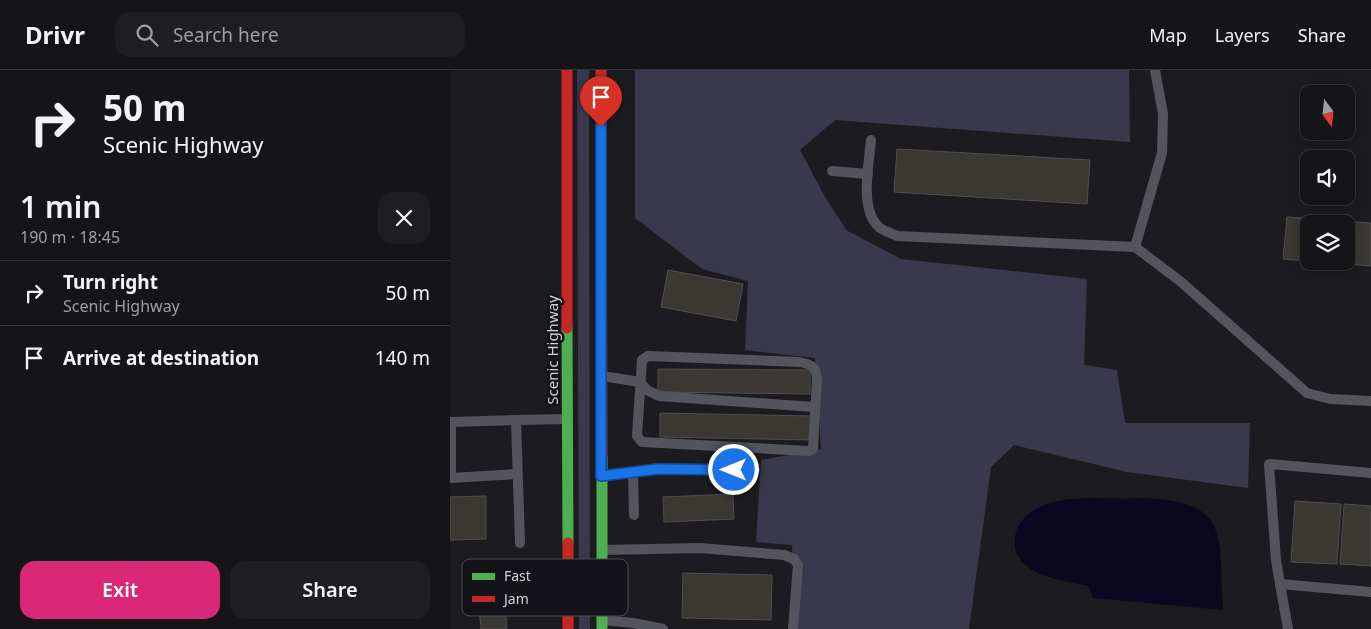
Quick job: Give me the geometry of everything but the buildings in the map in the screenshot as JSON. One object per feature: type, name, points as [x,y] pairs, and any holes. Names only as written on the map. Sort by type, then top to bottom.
[{"type":"main road","name":"Scenic Highway","points":[[567,70],[568,559]]},
{"type":"main road","points":[[601,70],[601,559]]},
{"type":"main road","points":[[601,476],[658,469],[754,470]]},
{"type":"main road","name":"Scenic Highway","points":[[568,616],[568,629]]},
{"type":"lane","points":[[1135,247],[1162,153],[1162,114],[1154,70]]},
{"type":"lane","points":[[871,140],[866,197],[869,212],[878,227],[897,236],[1135,247],[1180,281],[1307,392],[1330,399],[1371,401]]},
{"type":"lane","points":[[832,172],[868,174]]},
{"type":"lane","points":[[648,356],[800,362],[812,365],[816,371],[813,450],[642,442],[637,436],[640,382],[642,360],[648,356]]},
{"type":"lane","points":[[601,375],[640,382],[647,390],[659,396],[814,407]]},
{"type":"lane","points":[[517,474],[451,478],[450,422],[568,419]]},
{"type":"lane","points":[[516,420],[520,543]]},
{"type":"lane","points":[[1288,629],[1276,560],[1269,464],[1371,473]]},
{"type":"lane","points":[[633,473],[634,515]]},
{"type":"lane","points":[[601,550],[700,548],[784,555],[794,559],[798,565],[793,629]]},
{"type":"lane","points":[[1280,584],[1371,592]]},
{"type":"lane","points":[[602,625],[633,623],[663,629]]},
{"type":"shaded area","points":[[577,70],[589,70],[590,559],[579,559]]},
{"type":"shaded area","points":[[635,70],[1129,70],[1130,142],[835,120],[800,150],[824,195],[846,230],[901,259],[1087,279],[1084,365],[1117,370],[1125,423],[1250,423],[1248,488],[1127,472],[1014,445],[991,467],[969,629],[796,629],[792,545],[756,542],[761,460],[821,449],[815,358],[745,350],[748,281],[702,269],[635,218]]},
{"type":"shaded area","points":[[1141,498],[1171,501],[1192,506],[1206,515],[1215,527],[1221,562],[1223,610],[1093,598],[1088,586],[1049,577],[1026,566],[1019,558],[1015,546],[1018,527],[1028,514],[1041,506],[1069,499]]},
{"type":"shaded area","points":[[579,616],[590,616],[590,629],[579,629]]},
{"type":"traffic: fast","points":[[567,328],[568,543]]},
{"type":"traffic: fast","points":[[602,457],[602,559]]},
{"type":"traffic: fast","points":[[601,476],[658,469],[754,470]]},
{"type":"traffic: fast","points":[[602,616],[602,629]]},
{"type":"traffic: jam","points":[[567,70],[567,328]]},
{"type":"traffic: jam","points":[[601,70],[602,457]]},
{"type":"traffic: jam","points":[[568,543],[568,559]]},
{"type":"traffic: jam","points":[[568,616],[568,629]]},
{"type":"route","points":[[601,127],[601,476],[658,469],[734,470]]}]
